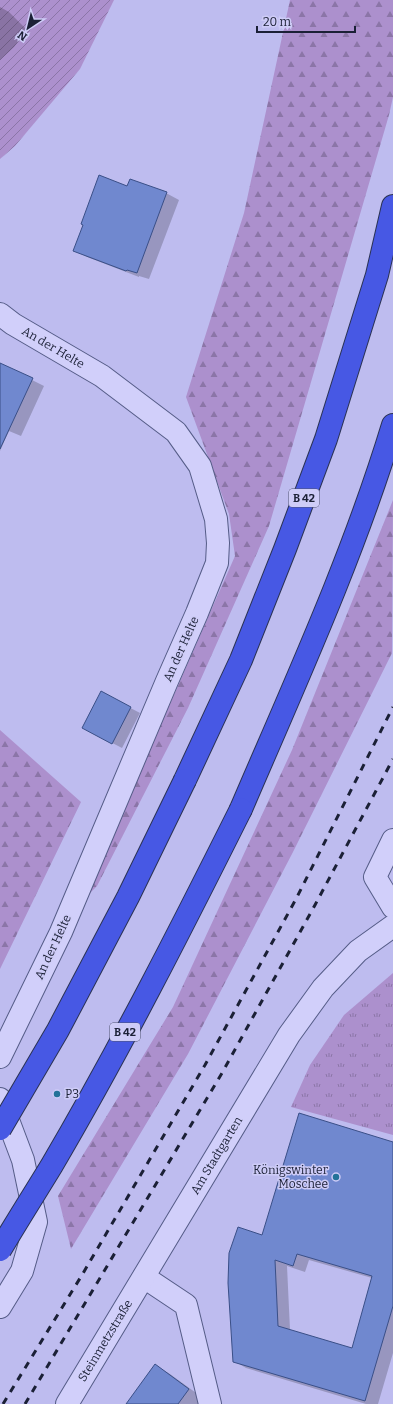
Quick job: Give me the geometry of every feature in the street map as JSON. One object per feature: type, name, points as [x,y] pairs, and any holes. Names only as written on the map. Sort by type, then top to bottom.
[{"type":"highway","name":"B 42","points":[[0,1129],[66,1016],[128,897],[240,660],[282,557],[326,439],[377,275],[393,206]]},
{"type":"highway","name":"B 42","points":[[0,1250],[52,1164],[110,1061],[183,926],[241,809],[341,574],[393,425]]},
{"type":"street","name":"An der Helte","points":[[0,314],[13,324],[102,376],[176,432],[200,466],[216,519],[218,543],[217,563],[197,613],[61,932],[0,1057]]},
{"type":"street","points":[[393,840],[376,877],[393,907]]},
{"type":"street","name":"Am Stadtgarten","points":[[144,1277],[289,1034],[323,988],[343,967],[358,952],[393,926]]},
{"type":"street","points":[[0,1099],[23,1160],[36,1222],[22,1271],[0,1307]]},
{"type":"street","points":[[144,1277],[186,1305],[210,1404]]},
{"type":"street","name":"Steinmetzstraße","points":[[67,1404],[144,1277]]},
{"type":"green space","points":[[0,0],[114,0],[80,69],[15,146],[0,159]]},
{"type":"green space","points":[[290,0],[393,0],[393,97],[389,115],[269,526],[188,708],[97,886],[84,899],[235,556],[229,514],[186,397],[244,213]]},
{"type":"green space","points":[[393,500],[392,653],[293,852],[188,1054],[71,1249],[58,1196],[173,1007],[292,750]]},
{"type":"green space","points":[[0,730],[81,802],[0,969]]},
{"type":"green space","points":[[393,973],[393,1135],[291,1107],[310,1065],[344,1015]]},
{"type":"building","points":[[99,175],[127,186],[130,179],[167,192],[137,273],[126,271],[73,251]]},
{"type":"building","points":[[0,363],[33,378],[0,449]]},
{"type":"building","points":[[101,691],[131,707],[112,744],[82,728]]},
{"type":"building","points":[[299,1113],[393,1142],[393,1306],[365,1401],[233,1362],[228,1283],[229,1253],[238,1227],[262,1235]],"holes":[[[297,1254],[372,1276],[352,1348],[278,1326],[275,1260],[293,1266]]]},
{"type":"building","points":[[155,1364],[189,1389],[178,1404],[126,1404]]},
{"type":"railway","points":[[3,1404],[82,1275],[205,1065],[296,899],[393,707]]},
{"type":"railway","points":[[25,1404],[222,1073],[315,905],[393,759]]},
{"type":"place","name":"P3","points":[[57,1094]]},
{"type":"place","name":"Königswinter Moschee","points":[[336,1177]]}]
